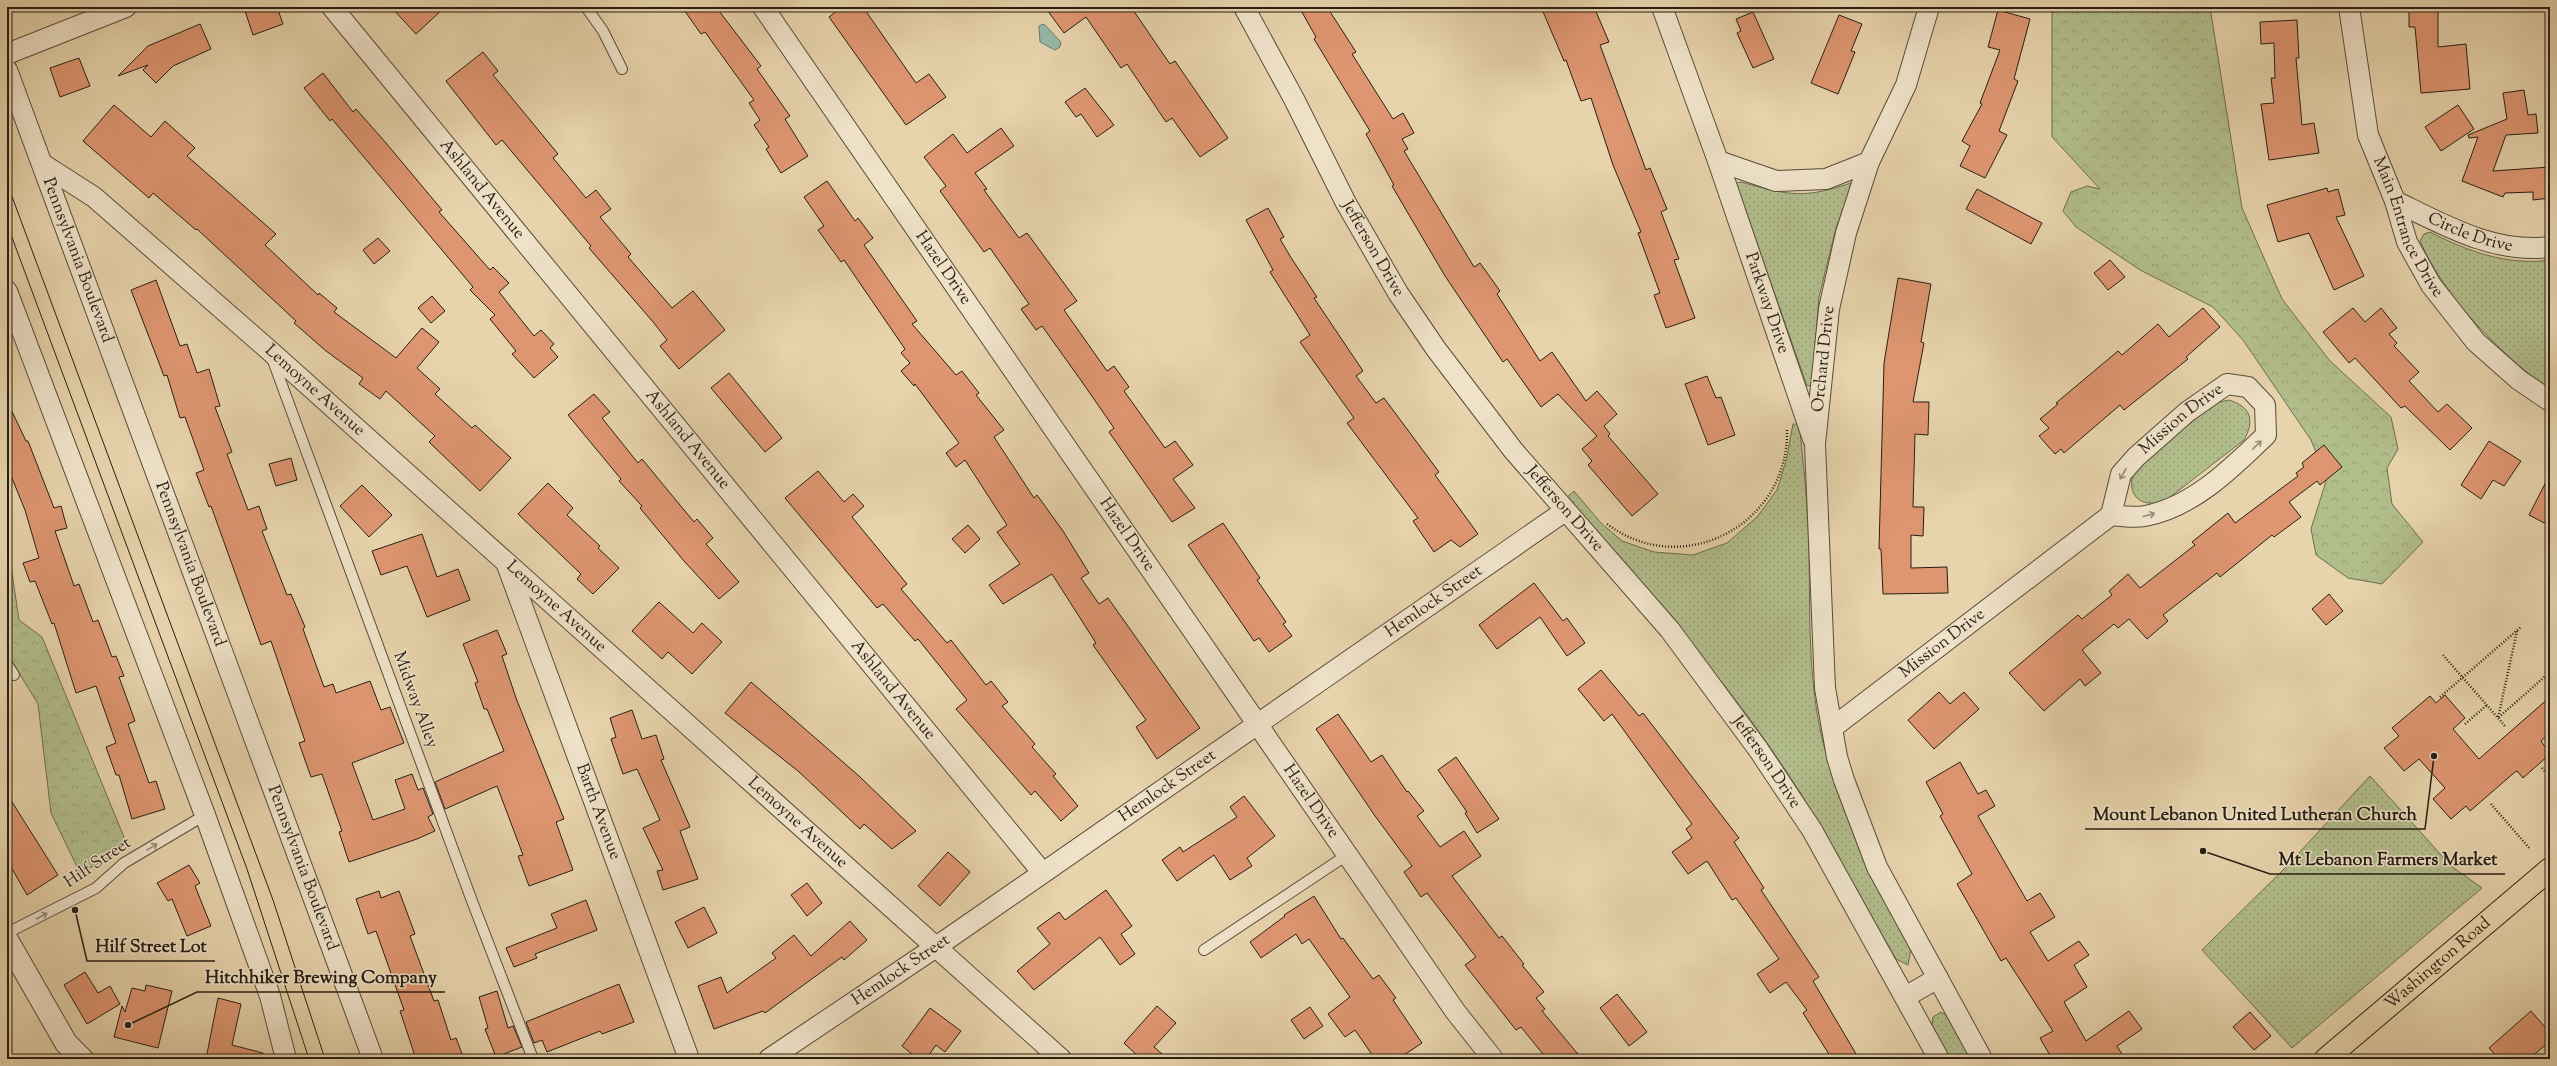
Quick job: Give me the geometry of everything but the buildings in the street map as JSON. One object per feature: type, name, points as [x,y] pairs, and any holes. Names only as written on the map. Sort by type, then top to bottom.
[{"type":"main road","name":"Washington Road","points":[[2326,1059],[2550,869]]},
{"type":"street","points":[[7,54],[126,7]]},
{"type":"street","name":"Ashland Avenue","points":[[332,7],[1042,872]]},
{"type":"street","name":"Hazel Drive","points":[[763,7],[1455,1011],[1493,1059]]},
{"type":"street","name":"Jefferson Drive","points":[[1244,7],[1294,99],[1346,203],[1398,292],[1479,406],[1565,511],[1670,630],[1758,749],[1812,830],[1939,1059]]},
{"type":"street","name":"Parkway Drive","points":[[1662,7],[1718,161],[1815,444]]},
{"type":"street","name":"Orchard Drive","points":[[1832,728],[1825,688],[1815,444],[1828,309],[1846,233],[1869,162],[1906,85],[1929,7]]},
{"type":"street","name":"Main Entrance Drive","points":[[2349,7],[2368,135],[2395,201],[2407,242],[2436,290],[2476,342],[2519,380],[2550,401]]},
{"type":"street","name":"Pennsylvania Boulevard","points":[[7,70],[15,114],[44,165],[67,238],[373,1059]]},
{"type":"street","points":[[1718,161],[1776,181],[1826,179],[1869,162]]},
{"type":"street","name":"Lemoyne Avenue","points":[[44,165],[94,197],[270,352],[1061,1059]]},
{"type":"street","name":"Circle Drive","points":[[2395,201],[2468,236],[2518,249],[2550,247]]},
{"type":"street","points":[[7,291],[206,815],[270,996],[286,1059]]},
{"type":"street","name":"Mission Drive","points":[[1832,728],[2111,515],[2121,474],[2136,457],[2187,412],[2227,384],[2248,387],[2265,405],[2266,435],[2239,461],[2179,506],[2143,516],[2111,515]]},
{"type":"street","name":"Hemlock Street","points":[[769,1059],[936,947],[1042,872],[1259,725],[1565,511]]},
{"type":"street","name":"Barth Avenue","points":[[507,564],[689,1059]]},
{"type":"street","points":[[1832,728],[1844,780],[1865,841],[1877,867],[1982,1059]]},
{"type":"street","points":[[7,940],[66,1043],[82,1059]]},
{"type":"street","points":[[1905,997],[1938,978]]},
{"type":"lane","points":[[586,7],[604,31],[622,69]]},
{"type":"lane","name":"Midway Alley","points":[[270,352],[472,901],[533,1059]]},
{"type":"lane","points":[[7,664],[14,675]]},
{"type":"lane","name":"Hilf Street","points":[[7,933],[96,888],[124,863],[206,815]]},
{"type":"lane","points":[[1204,950],[1347,855]]},
{"type":"path","points":[[1602,519],[1621,533],[1653,545],[1679,547],[1725,536],[1755,514],[1773,490],[1787,442],[1787,422],[1807,424]]},
{"type":"path","points":[[2440,697],[2521,627]]},
{"type":"path","points":[[2498,718],[2517,631]]},
{"type":"path","points":[[2443,655],[2505,726]]},
{"type":"path","points":[[2498,718],[2550,672]]},
{"type":"path","points":[[2465,724],[2487,705]]},
{"type":"path","points":[[2542,768],[2550,777]]},
{"type":"path","points":[[2492,804],[2530,849]]},
{"type":"green space","points":[[2052,7],[2210,7],[2242,208],[2282,299],[2330,361],[2391,417],[2398,449],[2387,468],[2392,504],[2423,542],[2382,584],[2348,578],[2316,555],[2311,529],[2327,478],[2311,440],[2243,340],[2213,307],[2140,270],[2076,227],[2063,211],[2071,192],[2087,186],[2100,189],[2052,137]]},
{"type":"green space","points":[[1741,182],[1786,193],[1798,194],[1822,191],[1854,182],[1836,228],[1819,297],[1812,385],[1807,386],[1736,183]]},
{"type":"green space","points":[[2430,232],[2473,251],[2503,259],[2518,261],[2550,260],[2550,390],[2512,360],[2493,342],[2459,304],[2431,262],[2420,241],[2424,234]]},
{"type":"green space","points":[[2229,400],[2242,406],[2249,415],[2249,426],[2244,440],[2165,501],[2147,503],[2140,500],[2133,490],[2132,483],[2136,466],[2216,403]]},
{"type":"green space","points":[[1793,424],[1799,424],[1806,487],[1813,685],[1820,729],[1827,759],[1846,816],[1870,869],[1911,949],[1908,965],[1896,959],[1801,794],[1748,716],[1659,605],[1566,498],[1574,491],[1601,523],[1622,541],[1654,552],[1693,555],[1727,543],[1757,517],[1777,490],[1786,461]]},
{"type":"green space","points":[[7,539],[19,620],[42,637],[128,847],[80,873],[51,813],[38,704],[7,653]]},
{"type":"green space","points":[[2370,776],[2451,866],[2482,888],[2292,1048],[2202,950],[2286,867]]},
{"type":"green space","points":[[1941,1012],[1949,1017],[1972,1059],[1950,1059],[1932,1026],[1933,1017]]},
{"type":"shaded area","points":[[1044,24],[1061,42],[1060,47],[1055,50],[1040,42],[1039,26]]},
{"type":"tram line","points":[[7,183],[273,900],[325,1059]]},
{"type":"tram line","points":[[7,224],[247,869],[309,1059]]},
{"type":"place","name":"Mount Lebanon United Lutheran Church","points":[[2434,756]]},
{"type":"place","name":"Mt Lebanon Farmers Market","points":[[2203,851]]},
{"type":"place","name":"Hilf Street Lot","points":[[75,910]]},
{"type":"place","name":"Hitchhiker Brewing Company","points":[[128,1025]]}]
